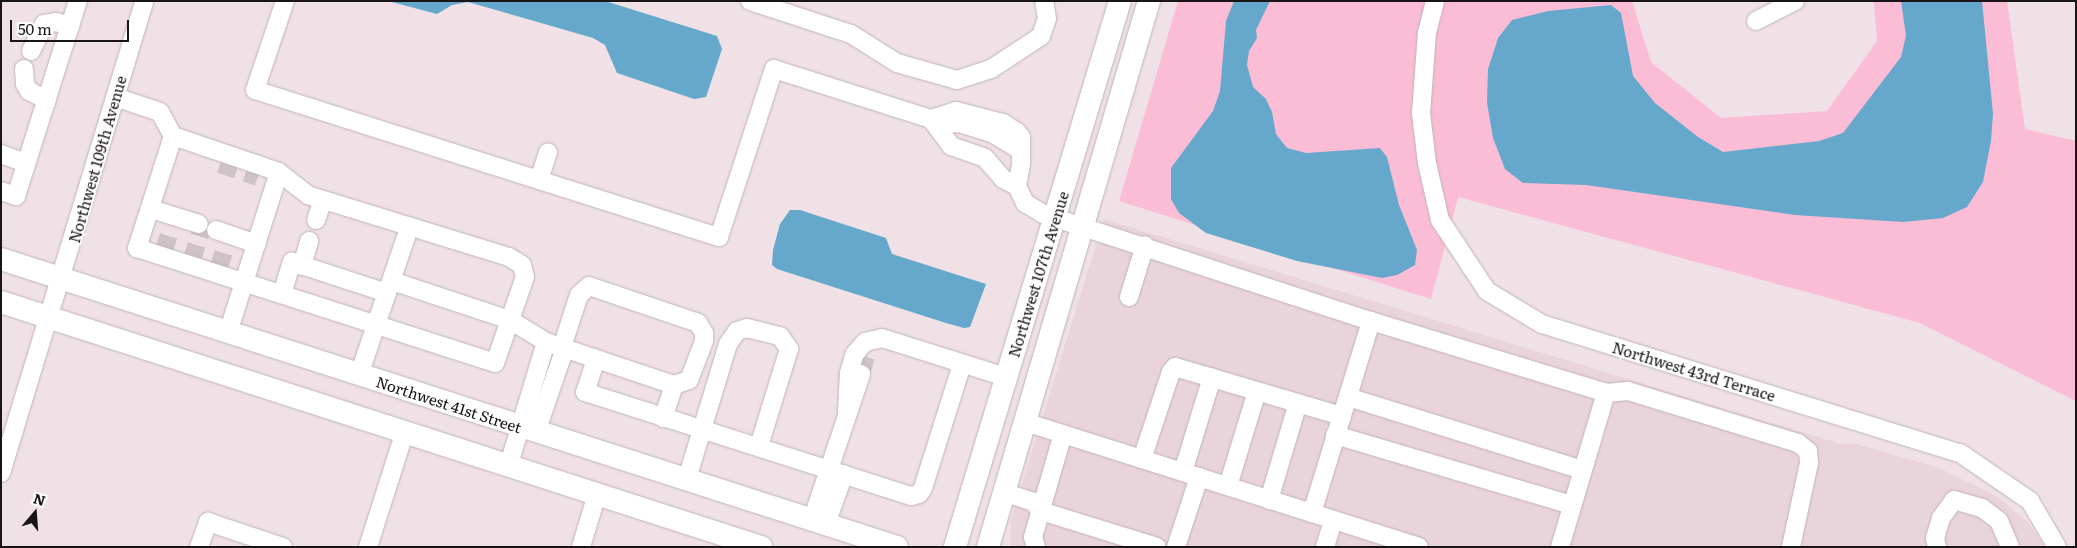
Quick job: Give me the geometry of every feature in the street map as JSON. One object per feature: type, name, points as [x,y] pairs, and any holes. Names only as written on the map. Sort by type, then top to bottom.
[{"type":"main road","name":"Northwest 107th Avenue","points":[[955,547],[1056,218],[1120,1]]},
{"type":"main road","name":"Northwest 107th Avenue","points":[[988,547],[1149,1]]},
{"type":"main road","name":"Northwest 41st Street","points":[[1,259],[897,547]]},
{"type":"main road","points":[[1,302],[509,464],[761,547]]},
{"type":"street","points":[[1,191],[16,196],[78,1]]},
{"type":"street","name":"Northwest 109th Avenue","points":[[1,473],[62,279],[144,1]]},
{"type":"street","points":[[285,1],[255,90],[719,237],[774,69],[931,119],[953,111],[965,119],[1003,124],[1021,137],[1021,164],[1010,182]]},
{"type":"street","points":[[750,1],[851,34],[897,62],[957,80],[991,69],[1041,36],[1047,19],[1044,1]]},
{"type":"street","name":"Northwest 43rd Terrace","points":[[1435,1],[1427,32],[1421,113],[1427,163],[1440,220],[1488,291],[1542,324],[1960,453],[2030,501],[2057,547]]},
{"type":"street","points":[[1756,20],[1795,1]]},
{"type":"street","points":[[31,51],[44,24],[56,22],[70,26]]},
{"type":"street","points":[[24,69],[29,91],[47,100]]},
{"type":"street","points":[[115,97],[160,112],[176,137],[198,156],[220,164]]},
{"type":"street","points":[[931,119],[942,138],[957,148],[991,162],[1010,182],[1030,208],[1056,218],[1145,245],[1371,321],[1606,393],[1628,391],[1803,447],[1808,451],[1809,462],[1791,547]]},
{"type":"street","points":[[957,148],[965,119]]},
{"type":"street","points":[[176,137],[280,172],[308,195],[408,228],[422,229],[501,254],[522,265],[524,277],[496,363],[191,263],[137,248],[176,137]]},
{"type":"street","points":[[539,180],[548,152]]},
{"type":"street","points":[[1,154],[26,163]]},
{"type":"street","points":[[228,332],[280,172]]},
{"type":"street","points":[[258,177],[264,180],[266,187],[261,213],[265,219]]},
{"type":"street","points":[[316,220],[323,200]]},
{"type":"street","points":[[151,209],[173,222],[199,224]]},
{"type":"street","points":[[360,375],[408,228]]},
{"type":"street","points":[[224,237],[257,244]]},
{"type":"street","points":[[302,266],[310,241]]},
{"type":"street","points":[[1128,297],[1145,245]]},
{"type":"street","points":[[282,294],[292,262],[510,320],[558,346],[674,385],[689,380],[704,341],[702,328],[694,320],[589,286],[579,295],[558,346],[529,429],[509,464]]},
{"type":"street","points":[[1312,513],[1371,321]]},
{"type":"street","points":[[687,479],[700,429],[728,344],[737,331],[752,328],[780,336],[787,344],[789,353],[759,446]]},
{"type":"street","points":[[819,522],[836,471],[847,410],[849,372],[854,355],[861,345],[882,338],[1006,377]]},
{"type":"street","points":[[866,357],[877,339]]},
{"type":"street","points":[[596,359],[585,392],[663,418],[759,446],[906,495],[919,494],[962,364]]},
{"type":"street","points":[[1142,459],[1171,372],[1180,366],[1342,416]]},
{"type":"street","points":[[847,410],[861,374]]},
{"type":"street","points":[[1176,547],[1212,377]]},
{"type":"street","points":[[663,418],[674,385]]},
{"type":"street","points":[[1228,486],[1257,391]]},
{"type":"street","points":[[1560,547],[1606,393]]},
{"type":"street","points":[[1348,397],[1583,470]]},
{"type":"street","points":[[1269,500],[1298,403]]},
{"type":"street","points":[[1024,422],[1419,547]]},
{"type":"street","points":[[368,547],[405,431]]},
{"type":"street","points":[[1036,547],[1033,537],[1063,434]]},
{"type":"street","points":[[1335,435],[1572,505]]},
{"type":"street","points":[[1003,492],[1033,502],[1041,511],[1156,547]]},
{"type":"street","points":[[581,547],[597,494]]},
{"type":"street","points":[[1937,547],[1935,538],[1941,518],[1954,500],[1982,508],[1999,521],[2010,547]]},
{"type":"street","points":[[1325,547],[1333,520]]},
{"type":"street","points":[[199,547],[208,522],[253,542],[283,547]]},
{"type":"shaded area","points":[[1178,1],[1632,1],[1651,62],[1721,118],[1827,111],[1877,41],[1874,1],[2007,1],[2025,129],[2076,141],[2076,401],[1920,323],[1458,197],[1431,299],[1119,201]]},
{"type":"shaded area","points":[[1104,219],[1841,444],[1856,444],[1939,468],[1998,497],[2028,522],[2045,547],[1010,547],[1011,519]]},
{"type":"water","points":[[388,1],[605,1],[717,36],[722,49],[706,97],[694,99],[617,73],[605,45],[593,38],[468,2],[452,5],[437,14]]},
{"type":"water","points":[[1234,1],[1270,1],[1256,30],[1257,38],[1249,51],[1247,65],[1253,87],[1266,99],[1272,112],[1276,134],[1287,148],[1306,153],[1380,148],[1387,157],[1399,205],[1417,250],[1415,265],[1397,275],[1382,278],[1297,261],[1206,233],[1179,213],[1171,199],[1171,168],[1213,111],[1220,91],[1226,21]]},
{"type":"water","points":[[1901,1],[1982,1],[1993,114],[1991,141],[1983,182],[1967,207],[1943,218],[1903,222],[1795,215],[1586,185],[1523,183],[1505,169],[1493,138],[1487,103],[1488,69],[1498,38],[1512,20],[1548,11],[1611,5],[1621,13],[1633,76],[1655,103],[1698,137],[1723,152],[1819,141],[1843,133],[1901,57],[1906,36]]},
{"type":"water","points":[[790,210],[800,210],[886,238],[892,254],[986,284],[970,327],[964,328],[946,323],[777,269],[772,265],[773,250],[780,224]]},
{"type":"tunnel","points":[[220,164],[258,177]]},
{"type":"tunnel","points":[[191,262],[203,226]]},
{"type":"tunnel","points":[[163,253],[171,228]]},
{"type":"tunnel","points":[[218,270],[226,245]]},
{"type":"tunnel","points":[[861,374],[866,357]]}]
